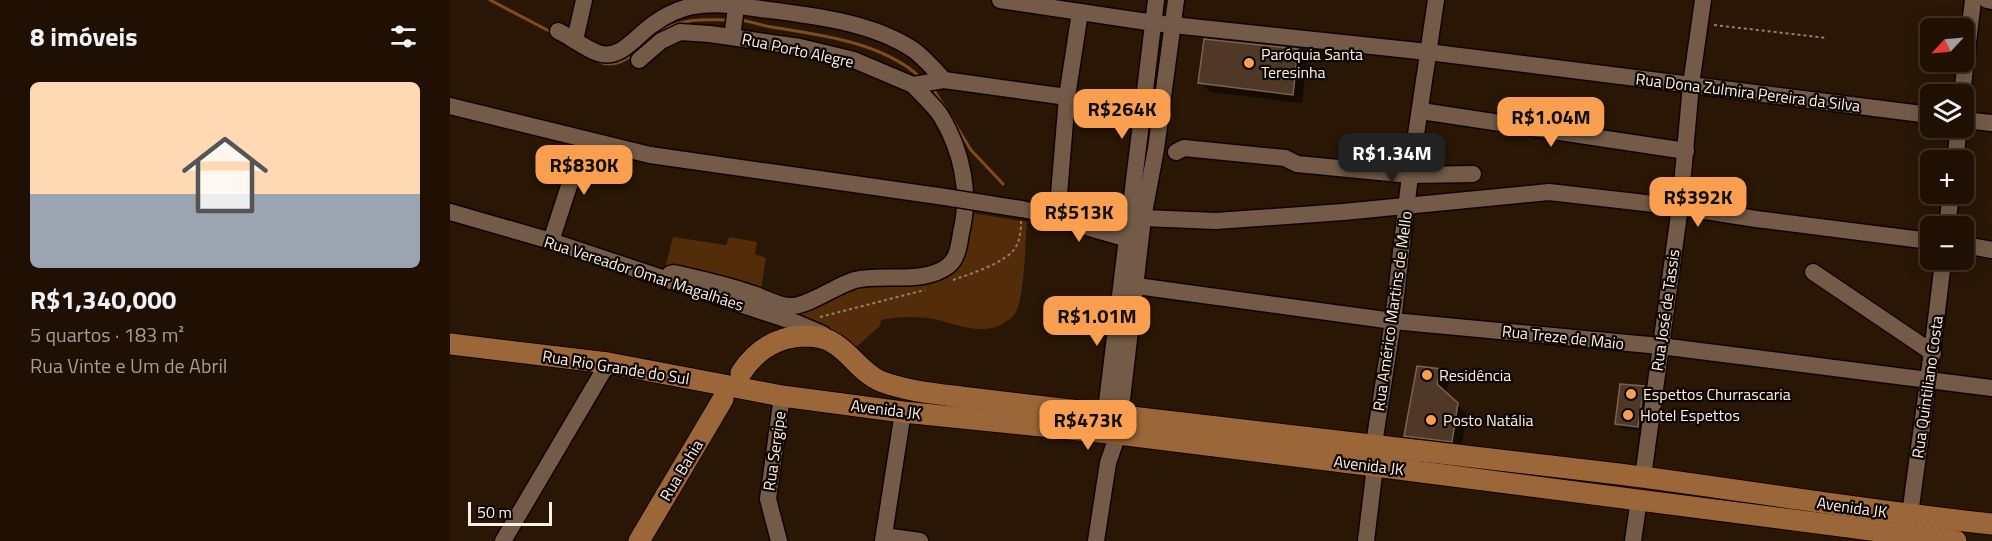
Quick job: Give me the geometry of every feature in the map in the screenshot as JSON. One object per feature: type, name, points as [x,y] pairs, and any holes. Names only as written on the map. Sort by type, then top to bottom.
[{"type":"main road","points":[[741,373],[758,352],[780,339],[811,336],[835,343]]},
{"type":"main road","name":"Avenida JK","points":[[835,343],[871,377],[908,390],[1111,425],[1375,466],[1907,530],[1992,524]]},
{"type":"main road","name":"Rua Rio Grande do Sul","points":[[450,344],[608,363],[782,396]]},
{"type":"main road","name":"Avenida JK","points":[[782,396],[903,412],[1374,444],[1643,477],[1956,541]]},
{"type":"main road","name":"Rua Bahia","points":[[639,541],[723,399]]},
{"type":"street","points":[[575,40],[584,0]]},
{"type":"street","name":"Rua Dona Zulmira Pereira da Silva","points":[[1000,0],[1154,23],[1428,52],[1920,115]]},
{"type":"street","points":[[1096,541],[1108,463],[1136,219],[1138,147],[1156,0]]},
{"type":"street","points":[[1128,285],[1128,239],[1156,149],[1176,0]]},
{"type":"street","name":"Rua Américo Martins de Mello","points":[[1374,444],[1394,321],[1410,175],[1436,0]]},
{"type":"street","name":"Rua José de Tassis","points":[[1643,477],[1680,207],[1690,85],[1703,0]]},
{"type":"street","points":[[1963,84],[1973,0]]},
{"type":"street","points":[[1987,0],[1992,1]]},
{"type":"street","points":[[732,37],[737,3]]},
{"type":"street","points":[[558,31],[599,53],[613,54],[625,48],[650,25],[674,12],[692,6],[737,3],[855,25],[890,38],[915,51],[944,80]]},
{"type":"street","points":[[1052,214],[1080,12]]},
{"type":"street","name":"Rua Porto Alegre","points":[[639,60],[661,41],[680,32],[800,47],[854,60],[913,86]]},
{"type":"street","points":[[913,86],[944,80],[1067,97]]},
{"type":"street","points":[[666,280],[670,274],[674,273],[752,293],[793,307],[857,280],[879,277],[918,277],[947,267],[955,258],[964,223],[967,195],[963,173],[950,133],[939,114],[913,86]]},
{"type":"street","points":[[450,106],[650,156],[1052,214],[1216,221],[1343,212],[1549,192],[1680,207],[1920,240]]},
{"type":"street","points":[[1420,111],[1686,151]]},
{"type":"street","points":[[1974,121],[1992,123]]},
{"type":"street","points":[[551,242],[584,140]]},
{"type":"street","points":[[1138,147],[1176,152],[1183,159],[1282,168],[1297,164],[1410,175],[1473,174]]},
{"type":"street","name":"Rua Vereador Omar Magalhães","points":[[450,212],[551,242],[818,331],[835,343]]},
{"type":"street","points":[[1052,214],[1128,239]]},
{"type":"street","points":[[1974,247],[1992,250]]},
{"type":"street","name":"Rua Quintiliano Costa","points":[[1907,530],[1927,381],[1933,353],[1942,270]]},
{"type":"street","points":[[1813,272],[1933,353]]},
{"type":"street","name":"Rua Treze de Maio","points":[[1128,285],[1394,321],[1660,346],[1992,388]]},
{"type":"street","points":[[503,541],[608,363]]},
{"type":"street","name":"Rua Sergipe","points":[[779,541],[768,499],[782,396]]},
{"type":"street","points":[[903,412],[884,539],[920,541]]},
{"type":"street","points":[[1366,541],[1375,466]]},
{"type":"street","points":[[1633,541],[1639,499]]},
{"type":"path","points":[[1699,23],[1827,38]]},
{"type":"shaded area","points":[[972,213],[1027,222],[1023,283],[1015,314],[1004,323],[985,329],[921,317],[887,319],[881,320],[880,326],[855,348],[664,272],[673,237],[726,245],[729,237],[757,242],[755,254],[766,258],[761,288],[797,300],[939,264],[961,251]]},
{"type":"building","name":"Paróquia Santa Teresinha","points":[[1204,39],[1298,49],[1293,95],[1198,83]]},
{"type":"building","name":"Posto Natália","points":[[1417,366],[1441,369],[1437,384],[1458,403],[1452,442],[1404,436]]},
{"type":"building","points":[[1620,384],[1644,386],[1638,427],[1615,424]]},
{"type":"waterway","points":[[490,0],[551,32]]},
{"type":"waterway","points":[[656,35],[672,25],[681,23],[700,20],[730,20]]},
{"type":"waterway","points":[[739,20],[850,42],[887,56],[920,77]]},
{"type":"waterway","points":[[597,61],[607,64],[617,63],[635,53]]},
{"type":"waterway","points":[[933,89],[946,109]]},
{"type":"waterway","points":[[949,114],[971,150],[1003,184]]},
{"type":"place","name":"Paróquia Santa Teresinha","points":[[1249,63]]},
{"type":"place","name":"Residência","points":[[1427,375]]},
{"type":"place","name":"Espettos Churrascaria","points":[[1631,394]]},
{"type":"place","name":"Hotel Espettos","points":[[1628,415]]},
{"type":"place","name":"Posto Natália","points":[[1431,420]]}]
